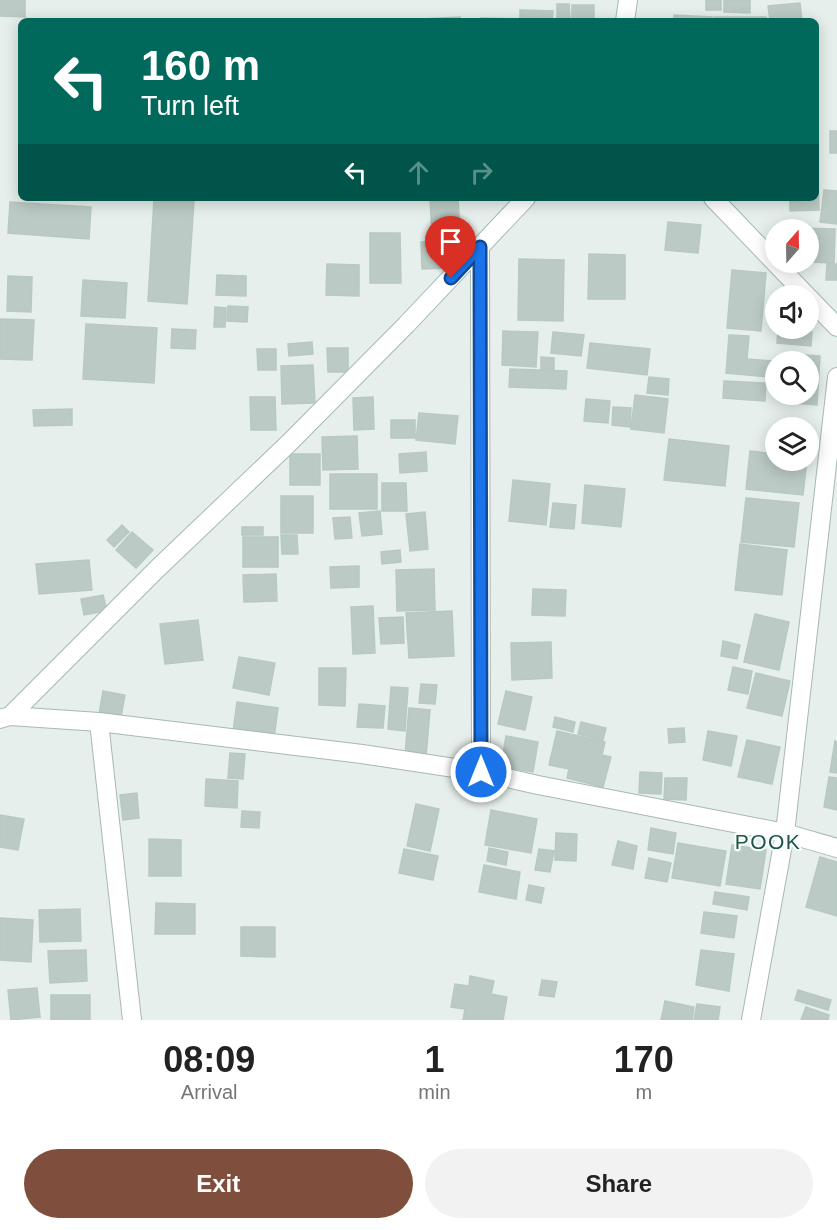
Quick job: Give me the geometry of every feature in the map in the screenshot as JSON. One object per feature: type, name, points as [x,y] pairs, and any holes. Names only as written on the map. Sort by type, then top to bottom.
[{"type":"street","points":[[625,18],[628,0]]},
{"type":"street","points":[[5,717],[289,443],[523,201]]},
{"type":"street","points":[[717,201],[797,285]]},
{"type":"street","points":[[480,247],[481,772]]},
{"type":"street","points":[[819,308],[837,327]]},
{"type":"street","points":[[751,1020],[785,833],[837,377]]},
{"type":"street","points":[[5,717],[99,722],[362,754],[481,772],[550,788],[785,833],[837,848]]},
{"type":"street","points":[[99,722],[132,1020]]},
{"type":"building","points":[[0,0],[25,0],[25,17],[0,16]]},
{"type":"building","points":[[706,0],[721,0],[721,10],[706,10]]},
{"type":"building","points":[[724,0],[750,0],[750,13],[724,12]]},
{"type":"building","points":[[800,3],[802,18],[770,18],[768,6]]},
{"type":"building","points":[[557,4],[569,4],[570,18],[557,18]]},
{"type":"building","points":[[572,5],[594,5],[594,18],[572,18]]},
{"type":"building","points":[[520,10],[553,11],[552,18],[520,18]]},
{"type":"building","points":[[674,15],[712,17],[712,18],[674,18]]},
{"type":"building","points":[[714,17],[766,17],[766,18]]},
{"type":"building","points":[[830,131],[837,131],[837,153],[830,153]]},
{"type":"building","points":[[824,190],[837,191],[837,224],[820,222]]},
{"type":"building","points":[[154,201],[194,201],[187,304],[148,301]]},
{"type":"building","points":[[430,201],[458,201],[460,233],[432,235]]},
{"type":"building","points":[[790,201],[819,201],[819,210],[790,211]]},
{"type":"building","points":[[10,202],[91,207],[89,239],[8,233]]},
{"type":"building","points":[[668,222],[701,225],[698,253],[665,250]]},
{"type":"building","points":[[819,229],[835,229],[834,263],[819,262]]},
{"type":"building","points":[[370,233],[400,233],[401,283],[370,283]]},
{"type":"building","points":[[447,241],[448,268],[422,269],[421,242]]},
{"type":"building","points":[[589,254],[625,255],[625,299],[588,299]]},
{"type":"building","points":[[519,259],[564,260],[563,321],[518,320]]},
{"type":"building","points":[[327,264],[359,265],[359,296],[326,295]]},
{"type":"building","points":[[827,264],[837,264],[837,280],[826,280]]},
{"type":"building","points":[[732,270],[766,273],[761,331],[727,328]]},
{"type":"building","points":[[217,275],[246,276],[246,296],[216,295]]},
{"type":"building","points":[[8,276],[32,277],[31,312],[7,311]]},
{"type":"building","points":[[83,280],[127,283],[125,318],[81,316]]},
{"type":"building","points":[[228,306],[248,307],[247,322],[227,321]]},
{"type":"building","points":[[215,307],[226,308],[225,327],[214,327]]},
{"type":"building","points":[[0,319],[34,320],[32,360],[0,359]]},
{"type":"building","points":[[86,324],[157,328],[154,383],[83,379]]},
{"type":"building","points":[[172,329],[196,330],[195,349],[171,348]]},
{"type":"building","points":[[503,331],[538,332],[536,367],[502,365]]},
{"type":"building","points":[[553,332],[584,335],[581,356],[551,353]]},
{"type":"building","points":[[729,335],[749,336],[747,359],[765,360],[765,377],[726,373]]},
{"type":"building","points":[[777,339],[812,339],[811,346],[777,343]]},
{"type":"building","points":[[312,342],[313,354],[289,356],[288,344]]},
{"type":"building","points":[[590,343],[650,349],[647,375],[587,368]]},
{"type":"building","points":[[327,348],[348,348],[348,372],[328,372]]},
{"type":"building","points":[[257,349],[276,349],[276,370],[258,370]]},
{"type":"building","points":[[541,357],[554,358],[554,369],[541,369]]},
{"type":"building","points":[[313,365],[315,403],[282,404],[281,366]]},
{"type":"building","points":[[510,369],[567,371],[566,389],[509,387]]},
{"type":"building","points":[[649,377],[669,379],[668,395],[647,393]]},
{"type":"building","points":[[724,381],[765,383],[765,401],[723,398]]},
{"type":"building","points":[[635,395],[668,399],[664,433],[631,429]]},
{"type":"building","points":[[250,397],[275,397],[276,430],[251,430]]},
{"type":"building","points":[[373,397],[374,429],[354,430],[353,398]]},
{"type":"building","points":[[586,399],[610,401],[608,423],[584,421]]},
{"type":"building","points":[[613,407],[631,408],[630,427],[612,425]]},
{"type":"building","points":[[72,409],[72,425],[34,426],[33,410]]},
{"type":"building","points":[[419,413],[458,416],[455,444],[416,440]]},
{"type":"building","points":[[391,420],[415,420],[415,438],[391,438]]},
{"type":"building","points":[[357,436],[358,469],[323,470],[322,437]]},
{"type":"building","points":[[669,439],[729,446],[725,486],[664,480]]},
{"type":"building","points":[[750,451],[765,453],[765,471],[806,471],[803,495],[746,489]]},
{"type":"building","points":[[426,452],[427,471],[400,473],[399,454]]},
{"type":"building","points":[[290,454],[320,454],[320,485],[290,485]]},
{"type":"building","points":[[330,474],[377,474],[377,509],[330,509]]},
{"type":"building","points":[[513,480],[550,484],[546,525],[509,521]]},
{"type":"building","points":[[382,483],[406,483],[407,511],[382,511]]},
{"type":"building","points":[[585,485],[625,489],[621,527],[582,523]]},
{"type":"building","points":[[281,496],[313,496],[313,533],[281,533]]},
{"type":"building","points":[[746,498],[799,503],[794,547],[741,542]]},
{"type":"building","points":[[553,503],[576,505],[574,529],[550,527]]},
{"type":"building","points":[[380,511],[382,534],[362,536],[359,513]]},
{"type":"building","points":[[425,512],[428,549],[410,551],[406,514]]},
{"type":"building","points":[[350,517],[352,538],[335,539],[333,518]]},
{"type":"building","points":[[122,525],[129,532],[114,547],[107,540]]},
{"type":"building","points":[[242,527],[263,527],[263,535],[242,535]]},
{"type":"building","points":[[132,532],[153,550],[136,568],[116,550]]},
{"type":"building","points":[[281,535],[297,535],[298,554],[282,554]]},
{"type":"building","points":[[243,537],[278,537],[278,567],[243,567]]},
{"type":"building","points":[[740,544],[787,550],[782,595],[735,590]]},
{"type":"building","points":[[400,550],[401,562],[382,564],[381,552]]},
{"type":"building","points":[[89,560],[92,590],[39,594],[36,564]]},
{"type":"building","points":[[359,566],[359,587],[331,588],[330,567]]},
{"type":"building","points":[[434,569],[435,610],[397,611],[396,570]]},
{"type":"building","points":[[276,574],[277,601],[244,602],[243,575]]},
{"type":"building","points":[[533,589],[566,590],[565,616],[532,615]]},
{"type":"building","points":[[103,595],[107,611],[84,615],[81,599]]},
{"type":"building","points":[[373,606],[375,653],[353,654],[351,607]]},
{"type":"building","points":[[452,611],[454,656],[409,658],[406,613]]},
{"type":"building","points":[[755,614],[789,622],[779,670],[744,662]]},
{"type":"building","points":[[403,617],[404,643],[381,644],[379,618]]},
{"type":"building","points":[[198,620],[203,660],[165,664],[160,624]]},
{"type":"building","points":[[723,641],[740,645],[737,659],[721,656]]},
{"type":"building","points":[[551,642],[552,678],[512,680],[511,643]]},
{"type":"building","points":[[239,657],[275,663],[269,695],[233,688]]},
{"type":"building","points":[[733,667],[752,671],[748,694],[728,690]]},
{"type":"building","points":[[319,668],[346,668],[345,706],[319,705]]},
{"type":"building","points":[[756,673],[790,681],[782,716],[747,708]]},
{"type":"building","points":[[421,684],[437,685],[435,704],[419,703]]},
{"type":"building","points":[[391,687],[408,688],[405,731],[388,729]]},
{"type":"building","points":[[103,691],[125,695],[121,717],[99,714]]},
{"type":"building","points":[[506,691],[532,697],[525,730],[498,724]]},
{"type":"building","points":[[237,702],[278,708],[274,738],[233,732]]},
{"type":"building","points":[[359,704],[385,706],[383,728],[357,727]]},
{"type":"building","points":[[409,708],[430,710],[426,757],[405,755]]},
{"type":"building","points":[[555,717],[575,722],[573,732],[553,727]]},
{"type":"building","points":[[581,722],[606,728],[603,740],[578,734]]},
{"type":"building","points":[[684,728],[685,742],[669,743],[668,729]]},
{"type":"building","points":[[557,731],[605,742],[602,755],[611,757],[603,787],[567,778],[569,769],[549,765]]},
{"type":"building","points":[[708,731],[737,736],[731,766],[703,760]]},
{"type":"building","points":[[506,736],[538,742],[533,772],[501,767]]},
{"type":"building","points":[[747,740],[780,747],[772,784],[738,777]]},
{"type":"building","points":[[835,741],[837,742],[837,773],[830,772]]},
{"type":"building","points":[[230,753],[245,754],[243,779],[228,778]]},
{"type":"building","points":[[640,772],[662,773],[661,794],[639,793]]},
{"type":"building","points":[[829,777],[837,778],[837,810],[824,807]]},
{"type":"building","points":[[665,778],[687,778],[686,800],[664,799]]},
{"type":"building","points":[[206,779],[238,781],[237,808],[205,806]]},
{"type":"building","points":[[137,793],[139,818],[123,820],[120,795]]},
{"type":"building","points":[[416,804],[439,809],[430,851],[407,846]]},
{"type":"building","points":[[491,810],[537,819],[531,853],[485,845]]},
{"type":"building","points":[[242,811],[260,812],[259,828],[241,827]]},
{"type":"building","points":[[0,815],[24,819],[18,850],[0,847]]},
{"type":"building","points":[[651,828],[676,833],[673,854],[648,850]]},
{"type":"building","points":[[556,833],[577,834],[576,861],[555,860]]},
{"type":"building","points":[[149,839],[181,840],[181,876],[149,876]]},
{"type":"building","points":[[618,841],[637,846],[633,869],[612,865]]},
{"type":"building","points":[[678,843],[726,851],[720,886],[672,878]]},
{"type":"building","points":[[732,845],[766,850],[760,889],[726,884]]},
{"type":"building","points":[[489,848],[508,852],[506,865],[487,861]]},
{"type":"building","points":[[404,849],[438,856],[433,880],[399,873]]},
{"type":"building","points":[[539,849],[554,851],[550,872],[535,870]]},
{"type":"building","points":[[820,857],[837,862],[837,916],[806,907]]},
{"type":"building","points":[[649,858],[671,863],[667,882],[645,878]]},
{"type":"building","points":[[484,865],[520,872],[516,899],[479,892]]},
{"type":"building","points":[[529,885],[544,888],[541,903],[526,900]]},
{"type":"building","points":[[715,892],[749,897],[747,910],[713,904]]},
{"type":"building","points":[[156,903],[195,904],[195,934],[155,934]]},
{"type":"building","points":[[80,909],[81,941],[40,942],[39,910]]},
{"type":"building","points":[[704,912],[737,916],[734,938],[701,933]]},
{"type":"building","points":[[0,918],[33,920],[31,962],[0,960]]},
{"type":"building","points":[[241,927],[275,927],[275,957],[241,956]]},
{"type":"building","points":[[86,950],[87,981],[50,983],[48,951]]},
{"type":"building","points":[[701,950],[734,954],[729,991],[696,985]]},
{"type":"building","points":[[470,976],[494,981],[491,994],[507,997],[503,1020],[463,1020],[465,1009],[451,1007],[455,984],[469,986]]},
{"type":"building","points":[[542,980],[557,982],[554,997],[539,995]]},
{"type":"building","points":[[37,988],[40,1017],[11,1020],[8,990]]},
{"type":"building","points":[[798,990],[831,1000],[828,1010],[795,1000]]},
{"type":"building","points":[[51,995],[90,995],[90,1020],[51,1020]]},
{"type":"building","points":[[665,1001],[694,1007],[692,1020],[661,1020]]},
{"type":"building","points":[[697,1004],[720,1007],[718,1020],[694,1020]]},
{"type":"building","points":[[806,1007],[829,1015],[828,1020],[801,1020]]},
{"type":"district","name":"POOK","points":[[768,841]]},
{"type":"route","points":[[451,278],[480,247],[481,772]]}]
